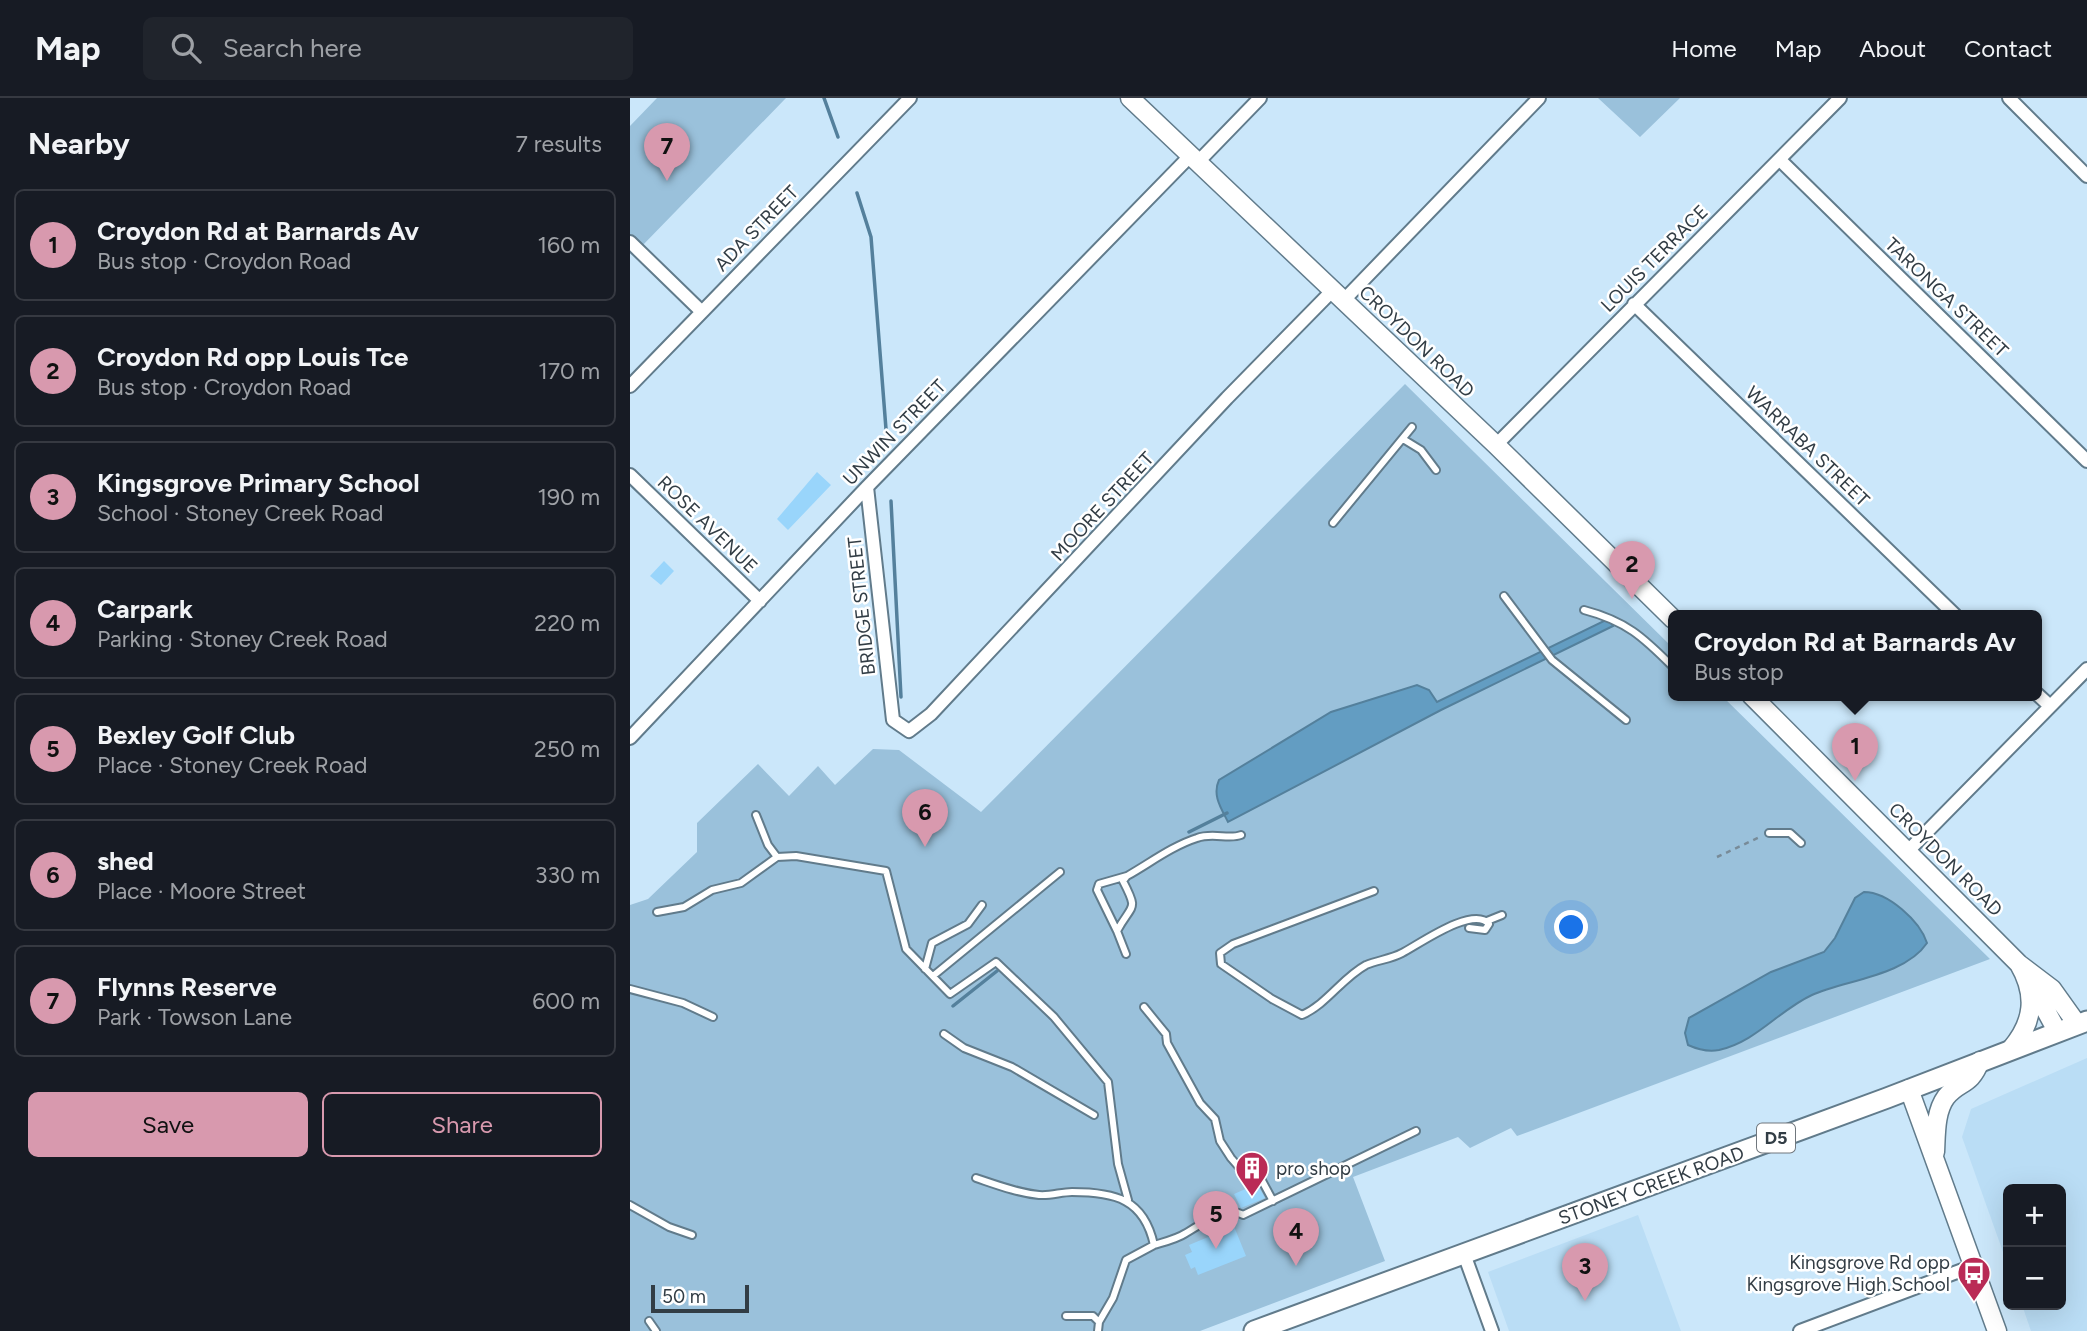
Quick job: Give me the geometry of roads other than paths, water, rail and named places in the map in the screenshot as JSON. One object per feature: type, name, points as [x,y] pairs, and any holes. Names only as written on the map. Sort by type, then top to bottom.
[{"type":"main road","name":"CROYDON ROAD","points":[[1130,98],[1496,445],[1668,614]]},
{"type":"main road","name":"CROYDON ROAD","points":[[1757,701],[1909,850],[2022,967],[2052,989],[2082,1022]]},
{"type":"main road","name":"CROYDON ROAD","points":[[2022,967],[2057,1031]]},
{"type":"main road","points":[[2011,1049],[2026,1029],[2032,1010],[2022,967]]},
{"type":"main road","name":"STONEY CREEK ROAD","points":[[1254,1331],[1909,1089],[2082,1022]]},
{"type":"main road","points":[[1934,1159],[1941,1107],[1949,1094],[1969,1082],[1980,1061]]},
{"type":"main road","points":[[1909,1089],[1997,1331]]},
{"type":"street","name":"ADA STREET","points":[[630,386],[910,98]]},
{"type":"street","name":"UNWIN STREET","points":[[630,738],[867,487],[1194,160],[1261,98]]},
{"type":"street","name":"MOORE STREET","points":[[893,720],[909,731],[931,714],[1338,295],[1539,98]]},
{"type":"street","name":"LOUIS TERRACE","points":[[1496,445],[1840,98]]},
{"type":"street","points":[[2009,98],[2087,176]]},
{"type":"street","name":"TARONGA STREET","points":[[1780,160],[2087,461]]},
{"type":"street","points":[[630,242],[702,312]]},
{"type":"street","name":"WARRABA STREET","points":[[1634,304],[1950,610]]},
{"type":"street","name":"ROSE AVENUE","points":[[630,475],[760,601]]},
{"type":"street","name":"BRIDGE STREET","points":[[867,487],[893,720]]},
{"type":"street","points":[[1909,850],[2087,669]]},
{"type":"street","points":[[2042,699],[2050,706]]},
{"type":"street","points":[[1464,1254],[1492,1331]]},
{"type":"street","points":[[1800,1331],[1973,1266]]},
{"type":"lane","points":[[1333,523],[1412,427]]},
{"type":"lane","points":[[1403,439],[1421,450],[1436,470]]},
{"type":"lane","points":[[1504,596],[1552,660],[1626,720]]},
{"type":"lane","points":[[1584,610],[1607,616],[1636,631],[1668,662]]},
{"type":"lane","points":[[756,815],[768,845],[777,857]]},
{"type":"lane","points":[[1126,954],[1115,920],[1097,890],[1099,884],[1107,879],[1126,876],[1197,838],[1216,833],[1234,838],[1241,835]]},
{"type":"lane","points":[[1769,833],[1790,833],[1801,843]]},
{"type":"lane","points":[[657,912],[684,907],[712,890],[741,883],[777,857],[796,856],[886,871],[906,949],[925,969],[953,993],[996,962],[1028,990],[1032,999],[1054,1017],[1096,1064],[1108,1082],[1118,1164],[1128,1200],[1143,1219],[1154,1245]]},
{"type":"lane","points":[[933,976],[1060,872]]},
{"type":"lane","points":[[1117,931],[1132,911],[1132,895],[1123,881],[1126,876]]},
{"type":"lane","points":[[1374,891],[1233,944],[1220,953],[1220,964],[1272,999],[1304,1014],[1366,966],[1405,952],[1423,938],[1461,923],[1487,921],[1502,915]]},
{"type":"lane","points":[[925,969],[932,943],[968,924],[982,905]]},
{"type":"lane","points":[[1469,928],[1489,929],[1487,921]]},
{"type":"lane","points":[[630,989],[683,1003],[713,1017]]},
{"type":"lane","points":[[1144,1007],[1166,1034],[1167,1043],[1200,1103],[1215,1119],[1220,1141],[1231,1158],[1245,1174],[1260,1177],[1273,1201]]},
{"type":"lane","points":[[944,1034],[964,1048],[1012,1067],[1094,1115]]},
{"type":"lane","points":[[1098,1331],[1099,1322],[1113,1298],[1126,1260],[1154,1245],[1185,1234],[1203,1221],[1234,1212],[1242,1215],[1416,1131]]},
{"type":"lane","points":[[976,1178],[1024,1193],[1051,1195],[1073,1192],[1128,1200]]},
{"type":"lane","points":[[630,1205],[669,1227],[692,1235]]},
{"type":"lane","points":[[1066,1316],[1084,1314],[1099,1322]]},
{"type":"lane","points":[[649,1321],[656,1331]]},
{"type":"waterway","points":[[824,98],[838,137]]},
{"type":"waterway","points":[[857,193],[871,237],[886,429]]},
{"type":"waterway","points":[[891,501],[901,697]]},
{"type":"waterway","points":[[1189,832],[1227,813]]},
{"type":"waterway","points":[[953,1006],[997,971]]},
{"type":"place","name":"Flynns Reserve","points":[[667,181]]},
{"type":"place","name":"Croydon Rd opp Louis Tce","points":[[1632,599]]},
{"type":"place","name":"Croydon Rd at Barnards Av","points":[[1855,781]]},
{"type":"place","name":"shed","points":[[925,847]]},
{"type":"place","name":"pro shop","points":[[1252,1198]]},
{"type":"place","name":"Bexley Golf Club","points":[[1216,1249]]},
{"type":"place","name":"Carpark","points":[[1296,1266]]},
{"type":"place","name":"Kingsgrove Primary School","points":[[1585,1301]]},
{"type":"place","name":"Kingsgrove Rd opp Kingsgrove High School","points":[[1974,1303]]}]
